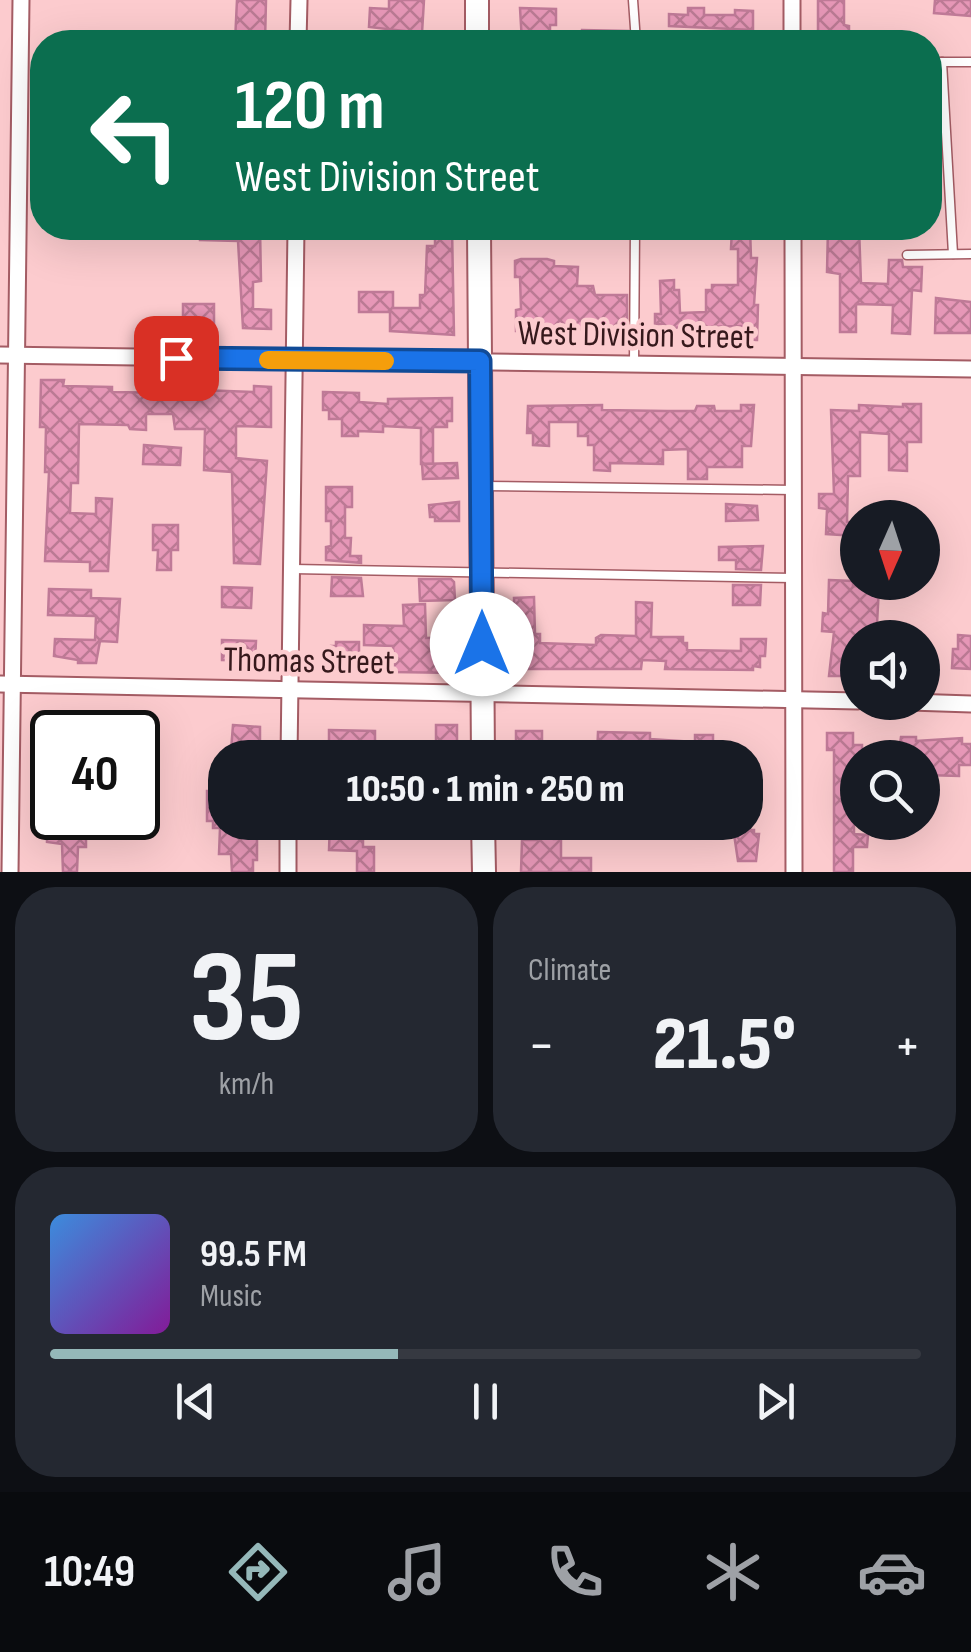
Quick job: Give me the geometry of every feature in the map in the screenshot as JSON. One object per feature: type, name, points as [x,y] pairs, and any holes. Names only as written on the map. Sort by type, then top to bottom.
[{"type":"street","points":[[10,872],[6,685],[9,356],[20,0]]},
{"type":"street","points":[[298,0],[298,30]]},
{"type":"street","points":[[476,0],[477,30]]},
{"type":"street","points":[[792,0],[792,30]]},
{"type":"street","points":[[290,740],[296,240]]},
{"type":"street","points":[[478,240],[483,740]]},
{"type":"street","points":[[792,240],[794,872]]},
{"type":"street","name":"West Division Street","points":[[9,356],[971,369]]},
{"type":"street","name":"Thomas Street","points":[[6,685],[840,701]]},
{"type":"street","points":[[940,703],[971,704]]},
{"type":"street","points":[[288,840],[288,872]]},
{"type":"street","points":[[484,840],[484,872]]},
{"type":"lane","points":[[634,0],[635,30]]},
{"type":"lane","points":[[953,254],[942,62],[971,62]]},
{"type":"lane","points":[[634,364],[635,240]]},
{"type":"lane","points":[[907,255],[971,254]]},
{"type":"lane","points":[[481,486],[793,490]]},
{"type":"lane","points":[[292,570],[794,578]]},
{"type":"building","points":[[237,0],[266,0],[265,30],[236,30]]},
{"type":"building","points":[[389,0],[424,0],[422,30],[369,27],[370,8],[389,9]]},
{"type":"building","points":[[818,0],[844,0],[844,25],[849,30],[818,30]]},
{"type":"building","points":[[935,0],[971,0],[971,16],[934,13]]},
{"type":"building","points":[[520,8],[556,9],[556,25],[550,25],[550,30],[521,30]]},
{"type":"building","points":[[688,8],[704,8],[704,15],[753,11],[753,30],[669,26],[669,14],[688,15]]},
{"type":"building","points":[[200,240],[260,240],[261,281],[253,282],[253,309],[271,310],[271,329],[243,328],[238,241]]},
{"type":"building","points":[[435,240],[452,240],[454,335],[390,331],[390,312],[359,312],[359,292],[393,292],[393,308],[420,308],[420,295],[425,295],[427,246],[435,246]]},
{"type":"building","points":[[731,240],[750,240],[751,258],[757,258],[757,340],[741,340],[741,326],[662,328],[662,324],[655,324],[655,314],[661,314],[660,281],[674,280],[674,290],[679,290],[680,313],[706,312],[706,290],[712,290],[712,285],[738,285],[738,249],[731,249]]},
{"type":"building","points":[[828,240],[859,240],[861,283],[888,284],[889,260],[902,260],[903,267],[922,267],[921,291],[912,290],[910,334],[892,333],[893,305],[856,304],[856,332],[840,332],[840,274],[827,272]]},
{"type":"building","points":[[547,259],[554,261],[554,266],[578,267],[577,286],[593,286],[595,295],[627,295],[627,328],[516,331],[516,310],[521,309],[515,261]]},
{"type":"building","points":[[936,298],[971,302],[971,333],[935,333]]},
{"type":"building","points":[[183,304],[214,304],[214,326],[194,329],[194,323],[183,323]]},
{"type":"building","points":[[41,380],[64,380],[63,386],[112,387],[112,392],[173,393],[174,384],[195,384],[197,390],[254,392],[254,386],[271,387],[271,427],[236,426],[236,458],[267,461],[260,564],[234,563],[232,472],[204,470],[205,429],[175,429],[173,414],[146,414],[146,430],[130,429],[128,425],[79,424],[78,483],[71,483],[70,513],[96,514],[96,498],[112,499],[108,571],[90,571],[90,562],[45,561],[49,472],[45,472],[46,427],[40,427]]},
{"type":"building","points":[[323,392],[359,393],[359,402],[388,404],[388,399],[452,398],[452,421],[447,421],[447,427],[433,427],[433,464],[421,464],[421,428],[383,426],[383,432],[358,431],[358,436],[342,436],[342,419],[329,419],[329,410],[323,410]]},
{"type":"building","points":[[921,404],[921,442],[907,442],[907,471],[889,470],[889,434],[860,432],[860,476],[848,476],[847,500],[840,500],[840,535],[826,534],[827,509],[819,508],[819,494],[834,494],[831,410],[859,411],[859,405]]},
{"type":"building","points":[[602,405],[602,410],[695,411],[697,406],[714,406],[715,411],[741,411],[741,405],[754,405],[751,446],[742,446],[742,467],[707,467],[707,479],[688,479],[688,449],[663,450],[663,464],[610,463],[610,471],[594,470],[594,445],[588,445],[588,436],[578,436],[578,422],[549,422],[549,446],[533,445],[533,433],[527,433],[528,406]]},
{"type":"building","points":[[144,445],[181,448],[180,465],[143,464]]},
{"type":"building","points":[[457,463],[458,478],[423,479],[422,464]]},
{"type":"building","points":[[326,487],[352,487],[352,507],[345,507],[345,538],[351,538],[350,556],[361,556],[361,563],[326,560],[326,547],[331,546],[331,521],[326,521]]},
{"type":"building","points":[[459,502],[459,521],[435,521],[435,517],[430,517],[429,505]]},
{"type":"building","points":[[726,504],[757,506],[758,520],[726,521]]},
{"type":"building","points":[[153,525],[178,525],[178,550],[171,550],[171,570],[157,570]]},
{"type":"building","points":[[763,546],[761,570],[736,569],[736,560],[719,560],[719,547]]},
{"type":"building","points":[[332,577],[361,578],[363,596],[331,596]]},
{"type":"building","points":[[419,579],[451,579],[455,600],[420,601]]},
{"type":"building","points":[[829,580],[840,580],[840,600],[878,600],[877,620],[840,620],[840,676],[829,676],[834,632],[822,631],[823,613],[828,614]]},
{"type":"building","points":[[733,585],[761,585],[760,605],[733,605]]},
{"type":"building","points":[[222,587],[252,588],[251,608],[222,607]]},
{"type":"building","points":[[49,589],[91,590],[91,598],[120,599],[117,642],[100,641],[96,663],[54,656],[55,639],[95,640],[96,616],[48,615]]},
{"type":"building","points":[[534,597],[535,634],[540,634],[540,643],[596,645],[596,638],[601,635],[636,636],[636,602],[652,603],[651,637],[683,637],[687,650],[741,651],[741,639],[766,639],[765,656],[760,656],[760,667],[753,666],[753,670],[665,669],[666,661],[642,660],[641,669],[516,669],[514,598]]},
{"type":"building","points":[[425,604],[426,638],[453,637],[455,673],[394,672],[393,646],[364,645],[364,625],[404,626],[403,605]]},
{"type":"building","points":[[958,635],[971,636],[971,669],[952,668]]},
{"type":"building","points":[[222,640],[256,641],[255,661],[222,660]]},
{"type":"building","points":[[336,642],[359,642],[359,662],[331,659],[331,646],[336,646]]},
{"type":"building","points":[[233,725],[260,727],[260,740],[232,740]]},
{"type":"building","points":[[436,725],[457,725],[457,740],[436,740]]},
{"type":"building","points":[[329,730],[375,731],[375,740],[329,740]]},
{"type":"building","points":[[516,731],[542,731],[542,740],[516,740]]},
{"type":"building","points":[[598,732],[650,733],[650,739],[665,740],[598,740]]},
{"type":"building","points":[[827,733],[853,733],[853,740],[840,740],[840,840],[868,840],[867,847],[853,847],[853,872],[834,872],[834,750],[827,750]]},
{"type":"building","points":[[695,735],[713,735],[713,740],[695,740]]},
{"type":"building","points":[[962,738],[962,744],[971,744],[971,765],[959,765],[959,776],[940,775],[940,740],[931,740]]},
{"type":"building","points":[[86,840],[86,847],[78,847],[77,872],[63,872],[62,844],[47,842]]},
{"type":"building","points":[[220,840],[257,840],[253,872],[232,872],[231,854],[219,854]]},
{"type":"building","points":[[329,840],[363,840],[363,847],[374,847],[374,872],[357,872],[357,851],[329,850]]},
{"type":"building","points":[[522,840],[561,840],[561,858],[591,858],[591,872],[521,872]]},
{"type":"building","points":[[735,840],[758,840],[756,861],[738,861]]},
{"type":"slow traffic","points":[[268,360],[385,361]]},
{"type":"route","points":[[176,358],[480,361],[482,644]]}]
